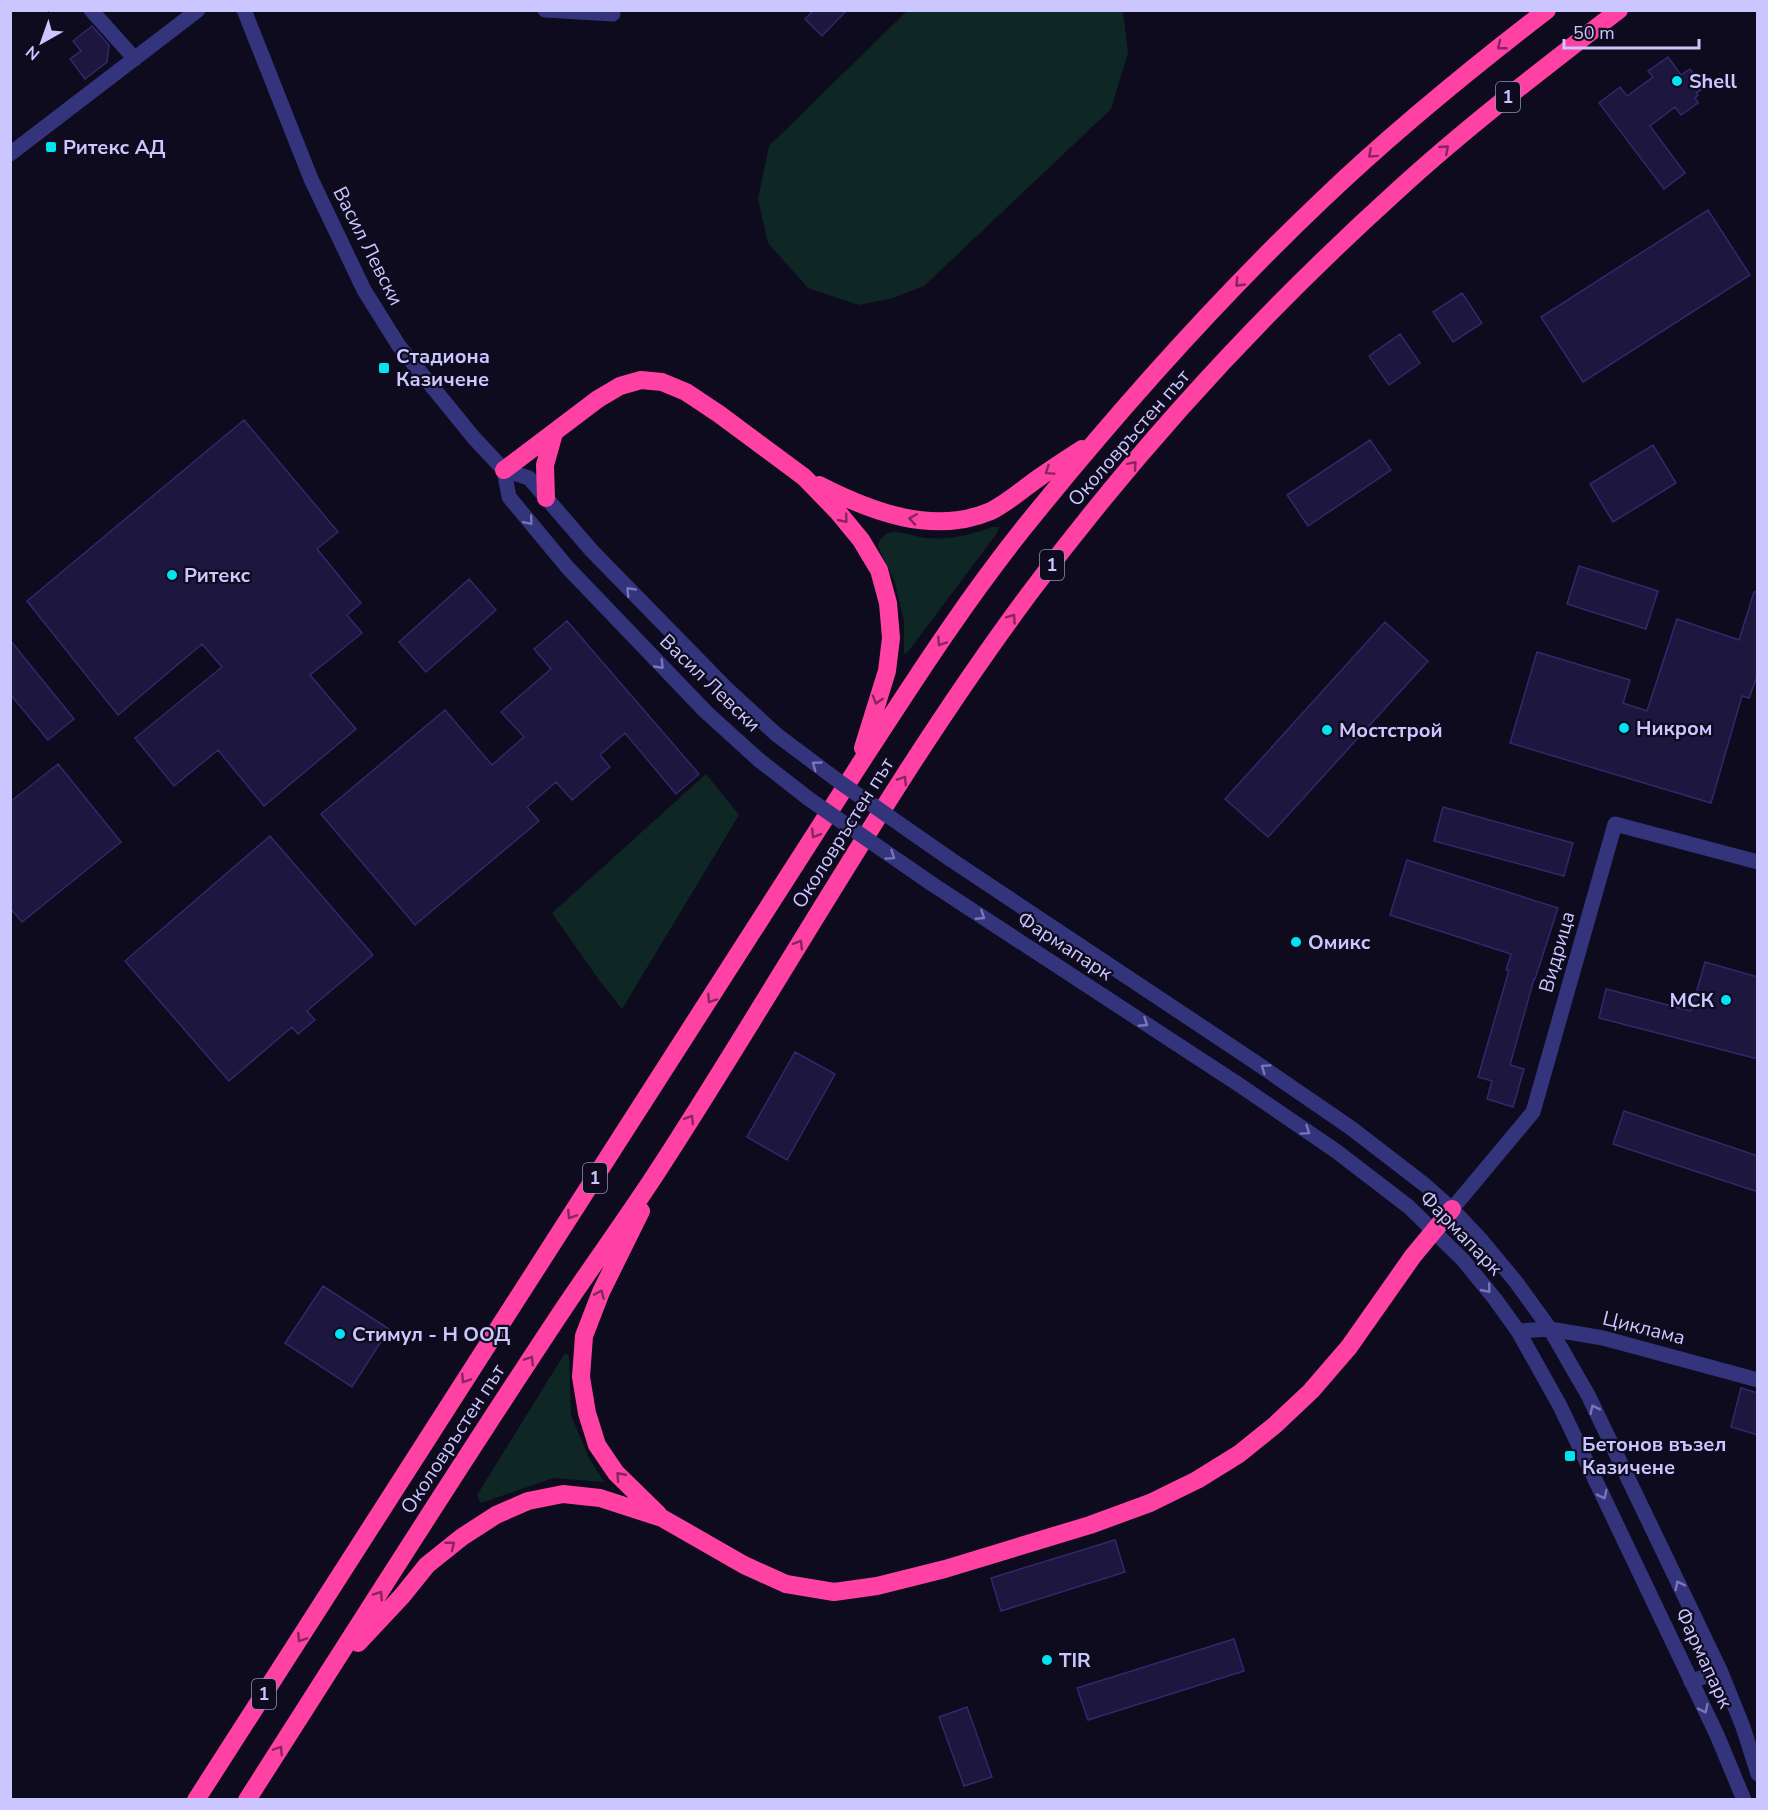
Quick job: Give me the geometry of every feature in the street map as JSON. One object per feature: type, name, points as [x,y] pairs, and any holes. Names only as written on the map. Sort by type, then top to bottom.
[{"type":"highway","name":"Околовръстен път","points":[[196,1800],[858,767],[951,628],[1038,510],[1196,327],[1323,199],[1437,98],[1547,10]]},
{"type":"highway","name":"Околовръстен път","points":[[247,1800],[562,1312],[659,1169],[856,852],[941,722],[1030,593],[1110,492],[1227,358],[1352,232],[1465,132],[1619,10]]},
{"type":"highway","points":[[504,470],[598,399],[620,386],[641,381],[662,382],[686,393],[719,414],[804,477],[861,540],[879,570],[888,603],[891,638],[887,671],[858,767]]},
{"type":"highway","points":[[546,498],[545,465],[554,433]]},
{"type":"highway","points":[[804,477],[849,500],[882,512],[916,520],[950,520],[991,510],[1098,438]]},
{"type":"highway","points":[[659,1169],[646,1202],[601,1292],[588,1325],[584,1336],[581,1377],[587,1413],[597,1445],[616,1473],[662,1518]]},
{"type":"highway","points":[[325,1679],[402,1596],[427,1564],[496,1515],[528,1501],[563,1494],[600,1498],[662,1518],[744,1565],[786,1584],[834,1592],[877,1586],[945,1569],[1140,1506],[1197,1480],[1239,1454],[1311,1392],[1349,1347],[1396,1279],[1452,1209]]},
{"type":"street","points":[[91,10],[135,59]]},
{"type":"street","name":"Васил Левски","points":[[244,10],[310,178],[377,312],[399,346],[474,438],[504,470],[529,478],[592,551],[685,647],[777,735],[850,790],[950,859]]},
{"type":"street","points":[[545,10],[612,14]]},
{"type":"street","points":[[10,154],[135,59],[191,13]]},
{"type":"street","name":"Васил Левски","points":[[504,470],[509,498],[568,568],[706,712],[759,760],[808,799],[932,884]]},
{"type":"street","name":"Видрица","points":[[1452,1209],[1533,1112],[1615,824],[1758,862]]},
{"type":"street","name":"Фармапарк","points":[[950,859],[1351,1128],[1452,1209],[1516,1282],[1550,1329],[1588,1395],[1720,1670],[1743,1727],[1758,1774]]},
{"type":"street","name":"Фармапарк","points":[[932,884],[1326,1144],[1383,1186],[1434,1230],[1463,1260],[1518,1331],[1560,1406],[1729,1763],[1744,1800]]},
{"type":"street","name":"Циклама","points":[[1518,1331],[1550,1329],[1603,1338],[1758,1380]]},
{"type":"street","points":[[1691,1682],[1720,1670]]},
{"type":"green space","points":[[907,11],[1123,11],[1128,53],[1111,109],[924,286],[893,298],[859,305],[808,288],[768,243],[758,199],[769,146]]},
{"type":"green space","points":[[999,527],[997,533],[904,654],[904,621],[895,583],[878,546],[881,538],[894,532],[927,538],[952,538]]},
{"type":"green space","points":[[706,774],[739,815],[622,1009],[552,913]]},
{"type":"green space","points":[[565,1353],[569,1356],[571,1415],[589,1458],[604,1482],[554,1478],[481,1503],[477,1495]]},
{"type":"building","points":[[814,10],[847,10],[822,36],[805,19]]},
{"type":"building","points":[[92,26],[109,45],[107,62],[85,79],[70,59],[81,51],[73,41]]},
{"type":"building","points":[[1668,57],[1681,75],[1690,69],[1704,88],[1696,93],[1698,95],[1695,98],[1698,103],[1681,115],[1675,107],[1650,126],[1685,173],[1664,189],[1599,103],[1620,87],[1627,96],[1653,77],[1648,71]]},
{"type":"building","points":[[1708,210],[1750,275],[1583,382],[1541,317]]},
{"type":"building","points":[[1462,293],[1482,323],[1453,342],[1433,312]]},
{"type":"building","points":[[1400,334],[1420,363],[1389,385],[1369,356]]},
{"type":"building","points":[[244,420],[338,532],[317,549],[361,603],[347,615],[362,633],[310,675],[356,729],[264,806],[218,750],[174,786],[135,738],[222,667],[202,644],[118,715],[27,601]]},
{"type":"building","points":[[1370,440],[1391,470],[1308,526],[1287,495]]},
{"type":"building","points":[[1653,445],[1676,483],[1613,522],[1590,484]]},
{"type":"building","points":[[1579,566],[1658,591],[1646,629],[1567,604]]},
{"type":"building","points":[[469,579],[496,610],[426,672],[399,642]]},
{"type":"building","name":"Никром","points":[[1754,592],[1758,592],[1758,674],[1749,698],[1742,696],[1711,803],[1510,743],[1537,652],[1630,680],[1623,703],[1647,711],[1677,619],[1739,640]]},
{"type":"building","points":[[567,621],[699,774],[676,794],[625,733],[600,755],[610,767],[572,800],[556,782],[527,807],[539,821],[415,925],[321,814],[445,710],[492,765],[524,737],[501,712],[551,669],[534,649]]},
{"type":"building","name":"Мостстрой","points":[[1385,622],[1428,661],[1268,837],[1225,799]]},
{"type":"building","points":[[10,640],[74,719],[48,740],[10,694]]},
{"type":"building","points":[[58,764],[121,842],[22,922],[10,908],[10,802]]},
{"type":"building","points":[[1443,807],[1573,843],[1564,876],[1434,841]]},
{"type":"building","points":[[270,836],[373,955],[307,1011],[315,1020],[298,1034],[292,1027],[229,1081],[125,961]]},
{"type":"building","points":[[1407,860],[1558,908],[1534,979],[1510,1065],[1524,1069],[1513,1107],[1487,1099],[1492,1081],[1478,1077],[1509,970],[1506,970],[1511,954],[1390,915]]},
{"type":"building","name":"МСК","points":[[1705,962],[1758,977],[1758,1059],[1599,1018],[1606,989],[1691,1011]]},
{"type":"building","points":[[795,1052],[835,1074],[787,1160],[747,1137]]},
{"type":"building","points":[[1624,1111],[1758,1156],[1758,1192],[1613,1144]]},
{"type":"building","points":[[323,1286],[389,1329],[352,1387],[285,1343]]},
{"type":"building","points":[[1741,1388],[1758,1393],[1758,1435],[1731,1427]]},
{"type":"building","points":[[1115,1540],[1125,1572],[1001,1611],[991,1578]]},
{"type":"building","points":[[1234,1639],[1244,1671],[1088,1720],[1077,1688]]},
{"type":"building","points":[[967,1707],[992,1777],[964,1786],[939,1717]]},
{"type":"place","name":"Shell","points":[[1677,81]]},
{"type":"place","name":"Ритекс АД","points":[[51,147]]},
{"type":"place","name":"Стадиона Казичене","points":[[384,368]]},
{"type":"place","name":"Ритекс","points":[[172,575]]},
{"type":"place","name":"Никром","points":[[1624,728]]},
{"type":"place","name":"Мостстрой","points":[[1327,730]]},
{"type":"place","name":"Омикс","points":[[1296,942]]},
{"type":"place","name":"МСК","points":[[1726,1000]]},
{"type":"place","name":"Стимул - Н ООД","points":[[340,1334]]},
{"type":"place","name":"Бетонов възел Казичене","points":[[1570,1456]]},
{"type":"place","name":"TIR","points":[[1047,1660]]}]
